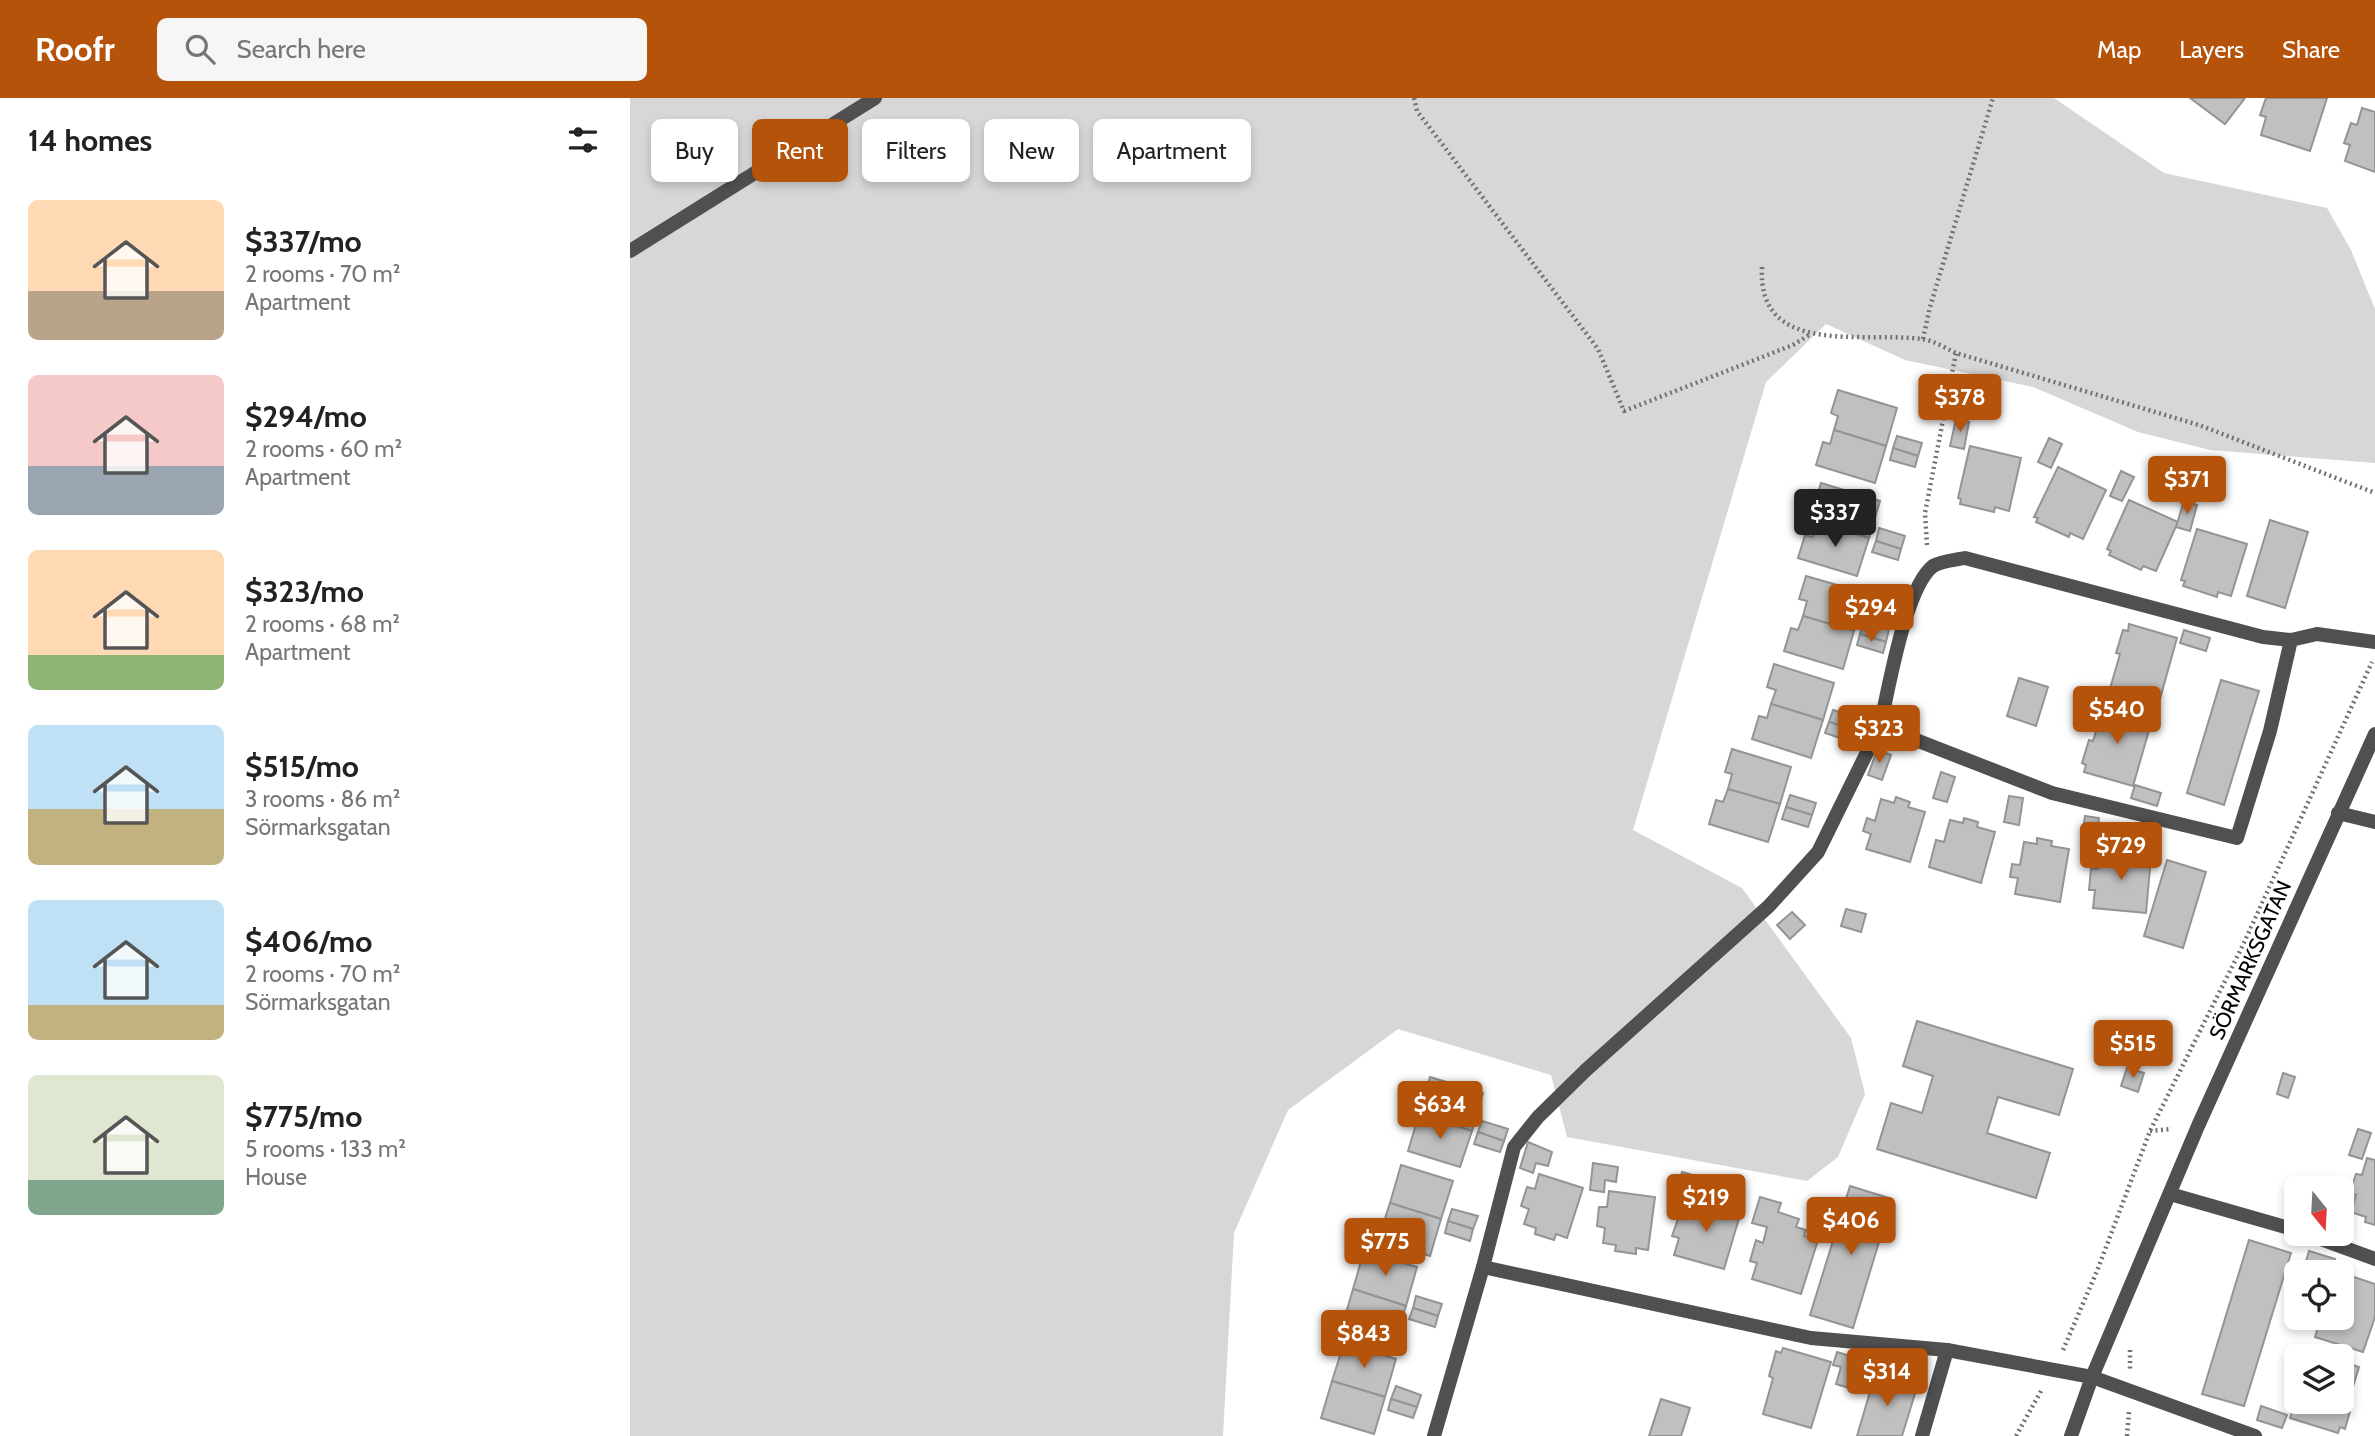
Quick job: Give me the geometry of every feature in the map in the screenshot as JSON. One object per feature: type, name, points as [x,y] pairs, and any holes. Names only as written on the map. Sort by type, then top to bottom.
[{"type":"street","points":[[630,251],[875,98]]},
{"type":"street","points":[[1434,1436],[1483,1267],[1514,1147],[1538,1117],[1586,1070],[1769,906],[1818,852],[1880,726],[1910,604],[1920,580],[1935,565],[1965,558],[2263,637],[2291,640],[2316,634],[2375,642]]},
{"type":"street","points":[[1880,726],[2052,793],[2237,838],[2270,731],[2291,640]]},
{"type":"street","name":"SÖRMARKSGATAN","points":[[2071,1436],[2092,1377],[2170,1194],[2375,734]]},
{"type":"street","points":[[2338,813],[2375,822]]},
{"type":"street","points":[[2170,1194],[2284,1227]]},
{"type":"street","points":[[2340,1246],[2375,1259]]},
{"type":"street","points":[[1483,1267],[1811,1338],[1947,1350],[2092,1377],[2255,1436]]},
{"type":"street","points":[[1923,1436],[1947,1350]]},
{"type":"path","points":[[1414,98],[1418,111],[1598,348],[1624,411],[1793,345],[1809,335]]},
{"type":"path","points":[[1923,339],[1930,307],[1993,98]]},
{"type":"path","points":[[1762,267],[1761,291],[1770,307],[1790,326],[1809,335],[1923,339],[1956,353],[2199,425],[2375,493]]},
{"type":"path","points":[[1935,565],[1927,546],[1925,513],[1956,353]]},
{"type":"path","points":[[2015,1436],[2054,1370],[2097,1271],[2150,1131],[2244,943],[2375,656]]},
{"type":"shaded area","points":[[630,98],[2054,98],[2164,173],[2327,208],[2351,250],[2375,309],[2375,463],[2210,450],[2138,432],[2033,387],[1905,360],[1826,324],[1766,382],[1633,830],[1742,888],[1851,1038],[1865,1094],[1838,1157],[1807,1181],[1567,1137],[1551,1075],[1398,1029],[1288,1110],[1234,1233],[1223,1436],[630,1436]]},
{"type":"building","points":[[2190,98],[2245,98],[2225,124]]},
{"type":"building","points":[[2266,98],[2327,98],[2310,151],[2261,135],[2266,117],[2260,115]]},
{"type":"building","points":[[2362,108],[2375,112],[2375,172],[2345,161],[2350,145],[2344,143],[2351,123],[2357,125]]},
{"type":"building","points":[[1838,390],[1897,408],[1886,446],[1834,430],[1838,416],[1831,413]]},
{"type":"building","points":[[1956,419],[1969,422],[1964,449],[1950,446]]},
{"type":"building","points":[[1834,430],[1886,446],[1875,483],[1816,465],[1823,442],[1830,444]]},
{"type":"building","points":[[1897,436],[1922,443],[1918,456],[1893,448]]},
{"type":"building","points":[[2049,438],[2062,444],[2051,468],[2038,462]]},
{"type":"building","points":[[1970,446],[2021,458],[2009,511],[1995,507],[1994,512],[1960,504],[1961,499],[1958,498]]},
{"type":"building","points":[[1893,448],[1918,456],[1915,467],[1890,460]]},
{"type":"building","points":[[2058,467],[2106,490],[2083,539],[2070,533],[2069,537],[2036,522],[2038,518],[2034,517]]},
{"type":"building","points":[[2121,471],[2134,477],[2122,501],[2110,496]]},
{"type":"building","points":[[1821,483],[1880,501],[1869,538],[1817,522],[1822,508],[1814,506]]},
{"type":"building","points":[[2129,500],[2178,522],[2156,571],[2143,566],[2141,570],[2109,555],[2111,551],[2107,549]]},
{"type":"building","points":[[2184,501],[2197,505],[2190,531],[2176,527]]},
{"type":"building","points":[[2270,520],[2308,532],[2285,608],[2247,596]]},
{"type":"building","points":[[1817,522],[1869,538],[1857,576],[1798,558],[1805,535],[1813,537]]},
{"type":"building","points":[[1879,528],[1905,536],[1901,549],[1876,541]]},
{"type":"building","points":[[2197,529],[2247,544],[2231,596],[2218,592],[2217,597],[2183,586],[2185,581],[2181,580]]},
{"type":"building","points":[[1876,541],[1901,549],[1898,560],[1872,552]]},
{"type":"building","points":[[1806,576],[1865,593],[1854,631],[1803,616],[1807,601],[1799,599]]},
{"type":"building","points":[[1803,616],[1854,631],[1843,669],[1784,651],[1791,628],[1798,630]]},
{"type":"building","points":[[1864,621],[1889,629],[1886,642],[1860,634]]},
{"type":"building","points":[[2129,624],[2177,638],[2158,706],[2109,692],[2120,654],[2116,653],[2123,630],[2128,631]]},
{"type":"building","points":[[2184,630],[2210,638],[2206,651],[2180,643]]},
{"type":"building","points":[[1860,634],[1886,642],[1883,653],[1857,645]]},
{"type":"building","points":[[1774,664],[1834,683],[1823,720],[1771,704],[1776,690],[1767,687]]},
{"type":"building","points":[[2019,678],[2048,687],[2036,726],[2007,716]]},
{"type":"building","points":[[2221,680],[2259,691],[2224,805],[2187,793]]},
{"type":"building","points":[[1771,704],[1823,720],[1811,758],[1752,739],[1759,716],[1767,718]]},
{"type":"building","points":[[2104,706],[2152,720],[2133,786],[2084,772],[2086,765],[2082,763],[2089,740],[2093,741]]},
{"type":"building","points":[[1833,710],[1859,718],[1855,730],[1829,722]]},
{"type":"building","points":[[1829,722],[1855,730],[1851,742],[1825,733]]},
{"type":"building","points":[[1732,749],[1791,767],[1780,804],[1728,789],[1732,774],[1725,772]]},
{"type":"building","points":[[1877,750],[1891,755],[1882,780],[1868,775]]},
{"type":"building","points":[[1941,772],[1955,777],[1947,802],[1933,798]]},
{"type":"building","points":[[2135,785],[2161,793],[2157,806],[2131,798]]},
{"type":"building","points":[[1728,789],[1780,804],[1768,842],[1709,824],[1716,800],[1723,802]]},
{"type":"building","points":[[1790,795],[1816,803],[1812,815],[1786,807]]},
{"type":"building","points":[[2009,796],[2023,798],[2019,825],[2004,822]]},
{"type":"building","points":[[1896,797],[1910,802],[1908,807],[1925,812],[1910,862],[1866,849],[1871,834],[1863,831],[1867,818],[1875,821],[1881,799],[1894,803]]},
{"type":"building","points":[[1786,807],[1812,815],[1808,827],[1782,819]]},
{"type":"building","points":[[2085,816],[2099,818],[2095,846],[2081,843]]},
{"type":"building","points":[[1964,818],[1978,822],[1977,827],[1995,832],[1981,883],[1929,867],[1936,840],[1944,842],[1950,820],[1963,823]]},
{"type":"building","points":[[2037,838],[2052,841],[2051,846],[2069,849],[2060,902],[2015,894],[2018,878],[2010,877],[2012,864],[2020,865],[2024,842],[2037,844]]},
{"type":"building","points":[[2099,852],[2151,857],[2146,913],[2093,908],[2095,890],[2089,890],[2091,869],[2098,869]]},
{"type":"building","points":[[2167,860],[2206,872],[2183,948],[2144,936]]},
{"type":"building","points":[[1846,909],[1866,914],[1861,932],[1841,926]]},
{"type":"building","points":[[1792,912],[1805,925],[1790,939],[1777,925]]},
{"type":"building","points":[[1917,1021],[2073,1069],[2059,1115],[1998,1097],[1987,1133],[2050,1153],[2036,1198],[1877,1149],[1891,1103],[1922,1113],[1933,1076],[1903,1066]]},
{"type":"building","points":[[2127,1068],[2144,1073],[2138,1092],[2121,1086]]},
{"type":"building","points":[[2283,1073],[2295,1077],[2288,1098],[2277,1094]]},
{"type":"building","points":[[1430,1077],[1483,1093],[1472,1131],[1419,1114]]},
{"type":"building","points":[[1419,1114],[1472,1131],[1460,1167],[1408,1151]]},
{"type":"building","points":[[1482,1121],[1508,1129],[1504,1141],[1478,1132]]},
{"type":"building","points":[[2358,1129],[2371,1133],[2362,1159],[2349,1155]]},
{"type":"building","points":[[1478,1132],[1504,1141],[1500,1152],[1474,1144]]},
{"type":"building","points":[[1528,1142],[1552,1152],[1548,1166],[1536,1163],[1533,1173],[1520,1168]]},
{"type":"building","points":[[2367,1158],[2375,1160],[2375,1225],[2365,1222],[2366,1217],[2354,1213],[2354,1180],[2356,1174],[2362,1175]]},
{"type":"building","points":[[1593,1163],[1618,1167],[1616,1182],[1605,1180],[1604,1192],[1590,1190]]},
{"type":"building","points":[[1401,1165],[1453,1181],[1441,1219],[1390,1203]]},
{"type":"building","points":[[1682,1172],[1696,1176],[1687,1203],[1674,1198]]},
{"type":"building","points":[[1539,1174],[1583,1188],[1567,1238],[1556,1234],[1554,1240],[1535,1234],[1536,1228],[1524,1224],[1529,1209],[1521,1206],[1527,1187],[1535,1189]]},
{"type":"building","points":[[1850,1186],[1892,1199],[1853,1328],[1810,1315]]},
{"type":"building","points":[[1609,1191],[1655,1197],[1648,1250],[1636,1248],[1636,1254],[1615,1251],[1616,1245],[1603,1243],[1605,1228],[1597,1226],[1599,1207],[1607,1207]]},
{"type":"building","points":[[1760,1197],[1781,1203],[1778,1212],[1799,1219],[1796,1227],[1806,1230],[1804,1236],[1818,1240],[1801,1294],[1752,1279],[1757,1263],[1750,1261],[1756,1240],[1763,1243],[1767,1227],[1752,1223]]},
{"type":"building","points":[[1691,1200],[1740,1215],[1724,1269],[1674,1255],[1679,1238],[1672,1236],[1679,1216],[1686,1218]]},
{"type":"building","points":[[1390,1203],[1441,1219],[1430,1256],[1378,1240]]},
{"type":"building","points":[[1452,1209],[1478,1216],[1473,1229],[1448,1221]]},
{"type":"building","points":[[1448,1221],[1473,1229],[1470,1241],[1445,1233]]},
{"type":"building","points":[[2249,1240],[2291,1253],[2289,1260],[2284,1260],[2284,1276],[2244,1406],[2202,1394]]},
{"type":"building","points":[[1364,1251],[1417,1267],[1406,1306],[1353,1289]]},
{"type":"building","points":[[2309,1251],[2335,1259],[2335,1260],[2306,1260]]},
{"type":"building","points":[[2354,1277],[2375,1284],[2375,1317],[2363,1352],[2354,1349],[2354,1344],[2337,1344],[2315,1337],[2317,1330],[2354,1330]]},
{"type":"building","points":[[1353,1289],[1406,1306],[1394,1343],[1342,1327]]},
{"type":"building","points":[[1416,1296],[1442,1304],[1438,1316],[1413,1308]]},
{"type":"building","points":[[1413,1308],[1438,1316],[1435,1327],[1409,1319]]},
{"type":"building","points":[[1344,1343],[1396,1359],[1385,1397],[1332,1381]]},
{"type":"building","points":[[1783,1348],[1831,1362],[1811,1428],[1763,1414],[1773,1378],[1769,1376],[1776,1351],[1781,1353]]},
{"type":"building","points":[[1837,1352],[1863,1360],[1852,1389],[1836,1384],[1841,1367],[1833,1365]]},
{"type":"building","points":[[2354,1365],[2359,1367],[2354,1383]]},
{"type":"building","points":[[1875,1375],[1917,1387],[1902,1436],[1857,1436]]},
{"type":"building","points":[[1332,1381],[1385,1397],[1374,1434],[1321,1418]]},
{"type":"building","points":[[1396,1386],[1421,1395],[1417,1407],[1391,1399]]},
{"type":"building","points":[[1391,1399],[1417,1407],[1413,1418],[1388,1410]]},
{"type":"building","points":[[1661,1399],[1690,1408],[1681,1436],[1649,1436]]},
{"type":"building","points":[[2261,1406],[2287,1415],[2282,1428],[2257,1420]]},
{"type":"building","points":[[2291,1414],[2349,1414],[2345,1429],[2340,1427],[2338,1433],[2290,1418]]}]
